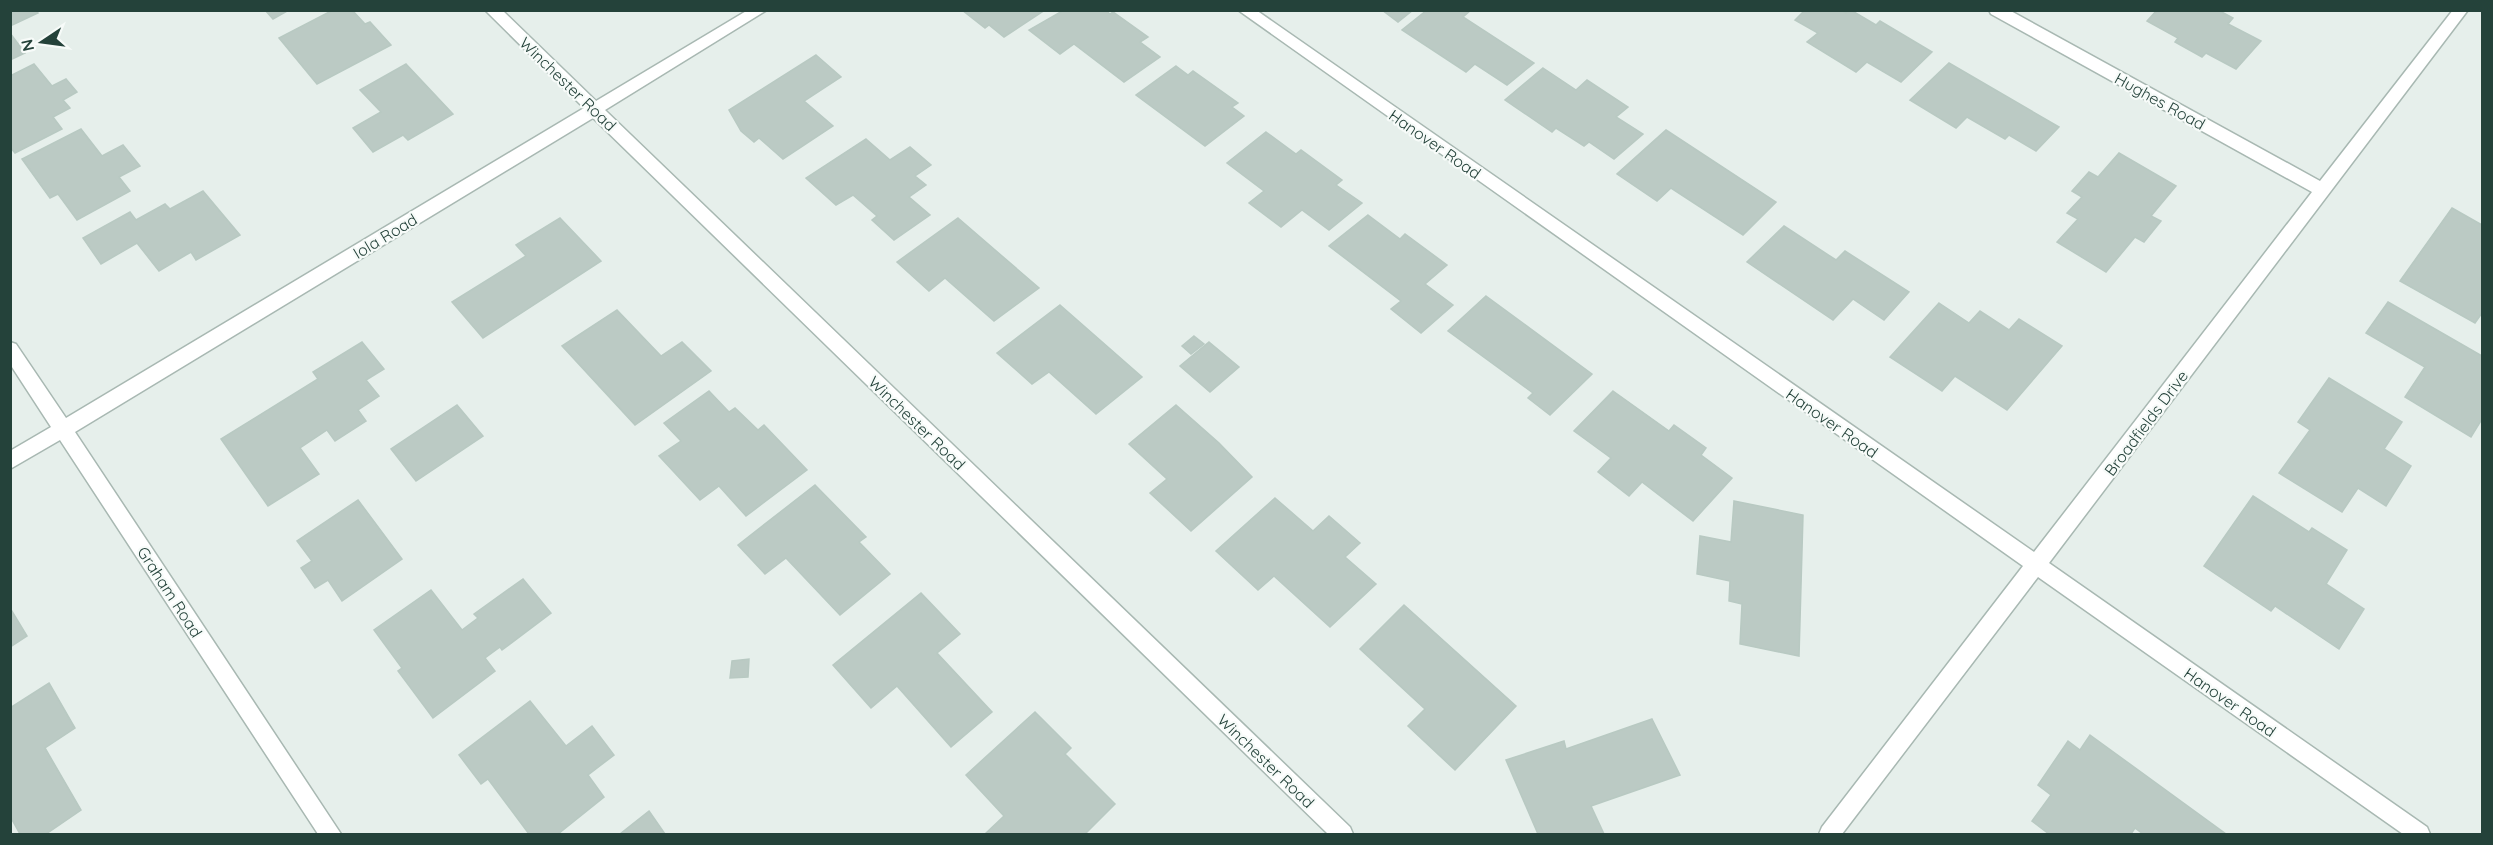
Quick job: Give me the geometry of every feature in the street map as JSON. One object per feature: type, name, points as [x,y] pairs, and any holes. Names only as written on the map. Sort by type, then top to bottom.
[{"type":"street","name":"Winchester Road","points":[[492,10],[1343,834]]},
{"type":"street","name":"Iola Road","points":[[10,461],[760,10]]},
{"type":"street","name":"Hanover Road","points":[[1245,10],[2420,834]]},
{"type":"street","name":"Hughes Road","points":[[1996,10],[2324,191]]},
{"type":"street","name":"Broadfields Drive","points":[[1829,834],[2005,603],[2037,566],[2461,10]]},
{"type":"street","name":"Graham Road","points":[[10,349],[330,834]]},
{"type":"building","points":[[10,10],[36,10],[38,13],[10,26]]},
{"type":"building","points":[[265,10],[289,10],[273,19]]},
{"type":"building","points":[[333,10],[352,10],[365,24],[370,22],[391,45],[317,84],[279,38]]},
{"type":"building","points":[[962,10],[1045,10],[1004,37],[989,25],[985,28]]},
{"type":"building","points":[[1064,10],[1105,10],[1110,14],[1113,12],[1148,37],[1140,42],[1160,57],[1124,82],[1074,44],[1060,54],[1029,30]]},
{"type":"building","points":[[1382,10],[1413,10],[1398,22]]},
{"type":"building","points":[[1427,10],[1471,10],[1463,17],[1534,63],[1507,85],[1475,64],[1466,72],[1402,30]]},
{"type":"building","points":[[1805,10],[1841,10],[1846,13],[1851,10],[1876,25],[1880,21],[1932,52],[1901,82],[1867,62],[1856,72],[1807,42],[1818,33],[1795,20]]},
{"type":"building","points":[[2157,10],[2218,10],[2233,18],[2228,24],[2261,41],[2236,69],[2206,53],[2202,57],[2175,42],[2178,38],[2147,21]]},
{"type":"building","points":[[10,33],[25,53],[10,60]]},
{"type":"building","points":[[816,55],[841,77],[804,101],[833,126],[783,159],[759,138],[754,142],[741,131],[729,110]]},
{"type":"building","points":[[1949,63],[2059,127],[2036,151],[2009,135],[2005,139],[1967,117],[1956,128],[1910,100]]},
{"type":"building","points":[[34,64],[52,86],[66,79],[77,92],[63,100],[70,108],[53,117],[62,129],[15,153],[10,147],[10,76]]},
{"type":"building","points":[[406,64],[453,114],[408,140],[403,135],[373,152],[353,128],[381,112],[360,90]]},
{"type":"building","points":[[1176,66],[1188,75],[1193,71],[1238,103],[1232,107],[1244,116],[1205,146],[1136,95]]},
{"type":"building","points":[[1543,68],[1576,90],[1587,80],[1628,107],[1616,117],[1643,134],[1614,159],[1589,142],[1584,146],[1556,128],[1552,132],[1505,100]]},
{"type":"building","points":[[81,129],[102,156],[123,145],[140,166],[119,177],[130,191],[77,220],[58,194],[50,198],[22,159]]},
{"type":"building","points":[[1666,130],[1776,202],[1743,235],[1671,188],[1657,201],[1617,174]]},
{"type":"building","points":[[1266,132],[1296,154],[1301,150],[1342,180],[1336,185],[1362,203],[1329,230],[1302,210],[1281,227],[1249,203],[1264,191],[1227,163]]},
{"type":"building","points":[[866,139],[890,160],[910,147],[931,165],[915,176],[926,185],[909,197],[930,215],[894,240],[872,220],[877,216],[853,195],[836,205],[806,178]]},
{"type":"building","points":[[2119,153],[2176,186],[2151,216],[2161,221],[2144,242],[2135,237],[2106,272],[2057,242],[2078,219],[2067,213],[2082,197],[2072,191],[2089,172],[2098,177]]},
{"type":"building","points":[[203,191],[240,235],[196,260],[191,252],[159,271],[137,243],[101,264],[83,238],[130,212],[136,220],[165,204],[170,209]]},
{"type":"building","points":[[2452,208],[2482,225],[2482,313],[2475,323],[2400,281]]},
{"type":"building","points":[[1368,215],[1400,239],[1405,234],[1447,265],[1425,284],[1453,305],[1421,333],[1391,309],[1401,301],[1329,246]]},
{"type":"building","points":[[560,218],[601,261],[483,338],[452,302],[526,256],[516,245]]},
{"type":"building","points":[[958,218],[1039,288],[994,321],[945,278],[929,291],[897,262]]},
{"type":"building","points":[[1784,226],[1836,260],[1845,251],[1909,292],[1884,320],[1853,299],[1833,320],[1747,262]]},
{"type":"building","points":[[1486,296],[1592,374],[1550,415],[1528,398],[1533,393],[1448,331]]},
{"type":"building","points":[[2388,302],[2482,356],[2482,419],[2471,437],[2405,397],[2425,367],[2366,333]]},
{"type":"building","points":[[1939,303],[1969,323],[1980,311],[2009,330],[2019,319],[2062,346],[2007,410],[1955,376],[1942,391],[1890,357]]},
{"type":"building","points":[[1060,305],[1142,377],[1096,414],[1049,372],[1032,384],[997,353]]},
{"type":"building","points":[[617,310],[661,356],[682,342],[711,371],[635,425],[562,346]]},
{"type":"building","points":[[1194,336],[1204,344],[1191,354],[1182,346]]},
{"type":"building","points":[[362,342],[384,369],[366,380],[379,396],[358,410],[366,421],[335,441],[327,430],[300,448],[319,474],[268,506],[221,439],[318,379],[313,372]]},
{"type":"building","points":[[1209,342],[1239,367],[1210,392],[1180,366]]},
{"type":"building","points":[[2329,378],[2402,422],[2384,449],[2411,466],[2386,506],[2358,488],[2342,512],[2279,473],[2310,430],[2298,422]]},
{"type":"building","points":[[709,391],[729,412],[735,408],[758,430],[764,425],[807,470],[746,516],[719,486],[700,500],[659,456],[681,441],[664,423]]},
{"type":"building","points":[[1613,391],[1669,431],[1674,425],[1706,448],[1701,455],[1732,478],[1693,521],[1642,482],[1629,496],[1598,472],[1611,458],[1574,431]]},
{"type":"building","points":[[457,405],[483,436],[416,481],[391,449]]},
{"type":"building","points":[[1176,405],[1219,443],[1252,477],[1191,531],[1150,493],[1167,479],[1129,444]]},
{"type":"building","points":[[815,485],[866,537],[859,542],[890,574],[840,615],[786,558],[765,574],[738,545]]},
{"type":"building","points":[[2253,496],[2309,532],[2312,528],[2347,550],[2326,584],[2364,609],[2339,649],[2275,606],[2271,611],[2204,566]]},
{"type":"building","points":[[1275,498],[1313,531],[1329,516],[1360,543],[1345,557],[1376,584],[1330,627],[1274,576],[1258,590],[1216,551]]},
{"type":"building","points":[[358,500],[402,559],[342,601],[328,580],[315,588],[301,568],[312,561],[297,541]]},
{"type":"building","points":[[1734,501],[1803,515],[1799,656],[1740,644],[1742,604],[1729,601],[1730,581],[1697,574],[1700,536],[1731,542]]},
{"type":"building","points":[[523,579],[551,613],[502,650],[500,647],[485,658],[495,671],[433,718],[398,671],[402,668],[374,630],[431,590],[462,630],[478,618],[474,614]]},
{"type":"building","points":[[921,593],[960,634],[937,653],[992,712],[951,747],[897,686],[871,708],[833,665]]},
{"type":"building","points":[[1404,605],[1516,706],[1455,770],[1408,726],[1425,709],[1360,649]]},
{"type":"building","points":[[10,608],[27,636],[10,647]]},
{"type":"building","points":[[749,659],[748,677],[730,678],[732,661]]},
{"type":"building","points":[[49,683],[75,728],[45,748],[81,810],[46,834],[20,834],[10,816],[10,708]]},
{"type":"building","points":[[530,701],[566,746],[592,726],[614,755],[588,775],[604,797],[558,834],[529,834],[488,779],[481,784],[459,755]]},
{"type":"building","points":[[1035,712],[1071,748],[1065,754],[1115,804],[1085,834],[985,834],[1004,816],[966,775]]},
{"type":"building","points":[[1652,719],[1680,775],[1591,806],[1604,834],[1538,834],[1506,760],[1564,741],[1566,749]]},
{"type":"building","points":[[2090,735],[2226,834],[2143,834],[2135,828],[2131,834],[2049,834],[2032,821],[2051,795],[2038,785],[2068,741],[2080,750]]},
{"type":"building","points":[[649,811],[665,834],[620,834]]}]
